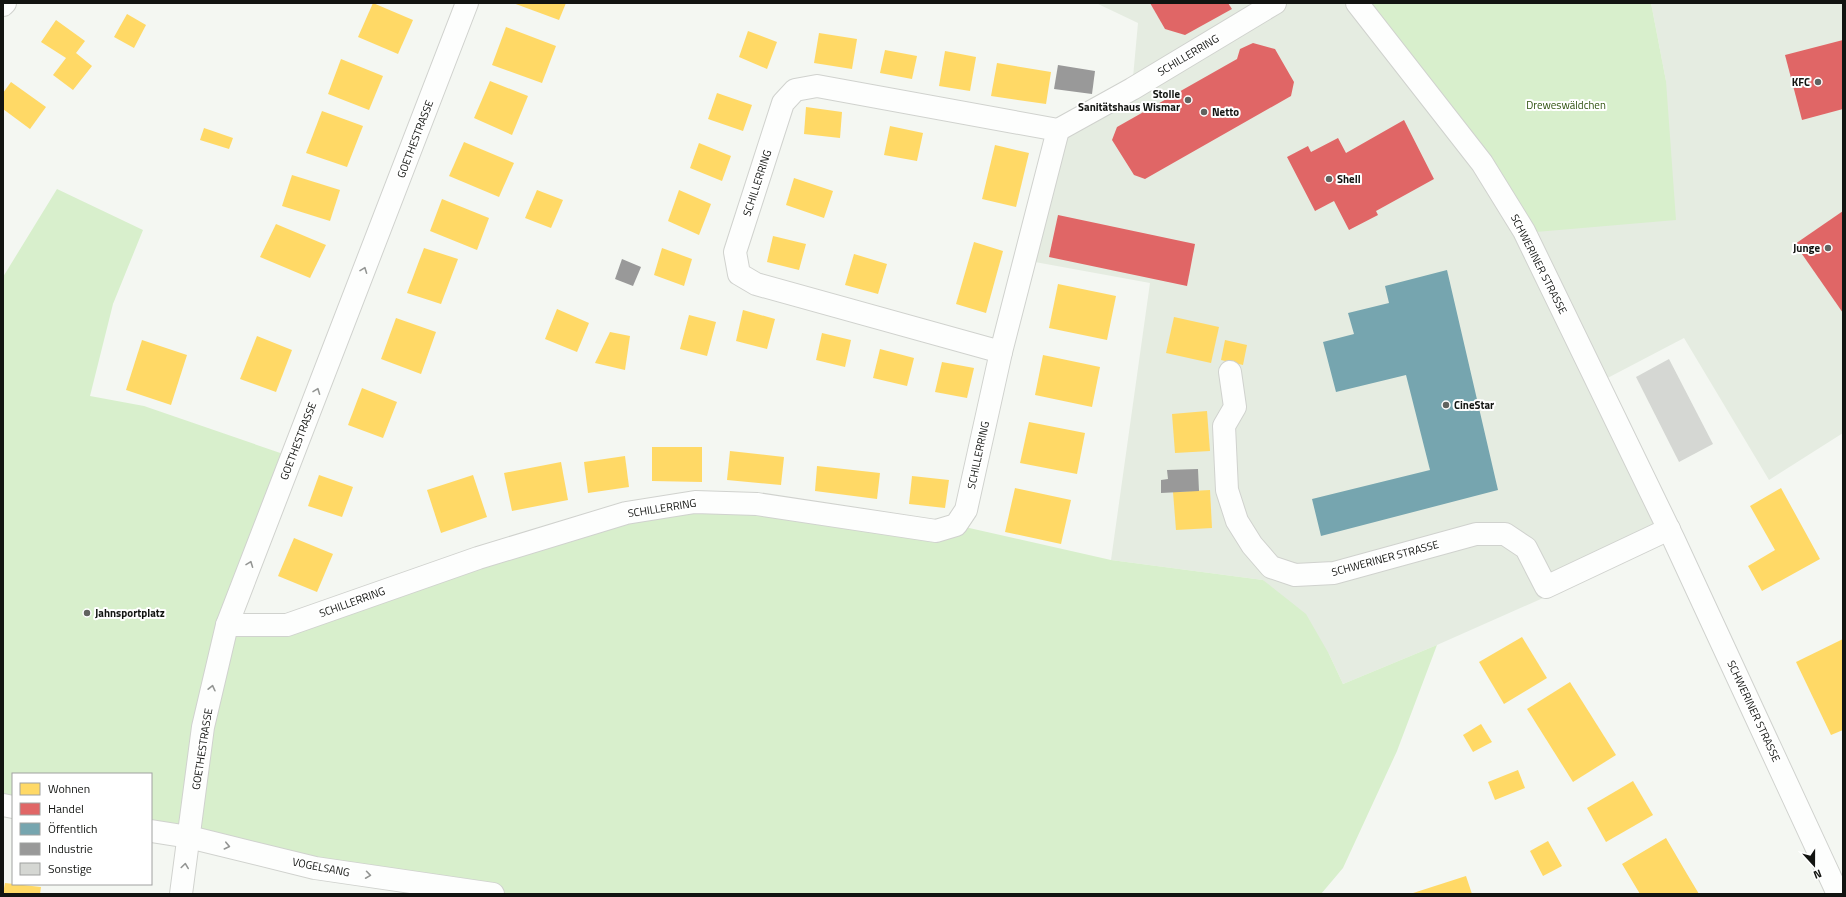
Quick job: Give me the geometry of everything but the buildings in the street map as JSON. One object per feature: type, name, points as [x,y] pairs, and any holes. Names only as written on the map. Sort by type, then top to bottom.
[{"type":"street","name":"GOETHESTRASSE","points":[[181,894],[203,727],[227,625],[468,3]]},
{"type":"street","name":"SCHILLERRING","points":[[1001,352],[756,284],[739,274],[735,252],[783,103],[795,90],[817,86],[1058,130],[1132,89],[1275,3]]},
{"type":"street","name":"SCHWERINER STRASSE","points":[[1357,3],[1482,163],[1524,231],[1669,529],[1838,894]]},
{"type":"street","name":"SCHILLERRING","points":[[227,625],[287,625],[478,558],[626,513],[695,502],[757,504],[936,531],[956,525],[966,510],[1001,352],[1058,130]]},
{"type":"street","name":"SCHWERINER STRASSE","points":[[1230,372],[1234,407],[1224,426],[1228,490],[1237,521],[1252,545],[1271,567],[1295,576],[1334,573],[1476,534],[1506,534],[1526,548],[1546,588],[1669,529]]},
{"type":"street","name":"VOGELSANG","points":[[152,831],[189,837],[315,868],[493,894]]},
{"type":"shaded area","points":[[1096,3],[1357,3],[1524,231],[1666,81],[1651,3],[1843,3],[1843,433],[1769,480],[1684,338],[1598,383],[1674,540],[1437,645],[1343,684],[1329,654],[1263,580],[1111,560],[1150,283],[1024,260],[1058,130],[1132,88],[1138,23]]},
{"type":"green space","name":"Dreweswäldchen","points":[[1357,3],[1651,3],[1666,81],[1676,220],[1524,233]]},
{"type":"green space","points":[[57,189],[143,230],[113,304],[90,396],[144,406],[292,457],[227,624],[287,625],[695,502],[956,525],[1111,560],[1263,580],[1306,614],[1329,654],[1343,684],[1437,645],[1397,751],[1343,868],[1321,894],[493,894],[152,831],[152,773],[12,773],[12,807],[3,805],[3,277]]},
{"type":"place","name":"KFC","points":[[1818,82]]},
{"type":"place","name":"Stolle Sanitätshaus Wismar","points":[[1188,100]]},
{"type":"place","name":"Netto","points":[[1204,112]]},
{"type":"place","name":"Shell","points":[[1329,179]]},
{"type":"place","name":"Junge","points":[[1828,248]]},
{"type":"place","name":"CineStar","points":[[1446,405]]},
{"type":"place","name":"Jahnsportplatz","points":[[87,613]]}]
